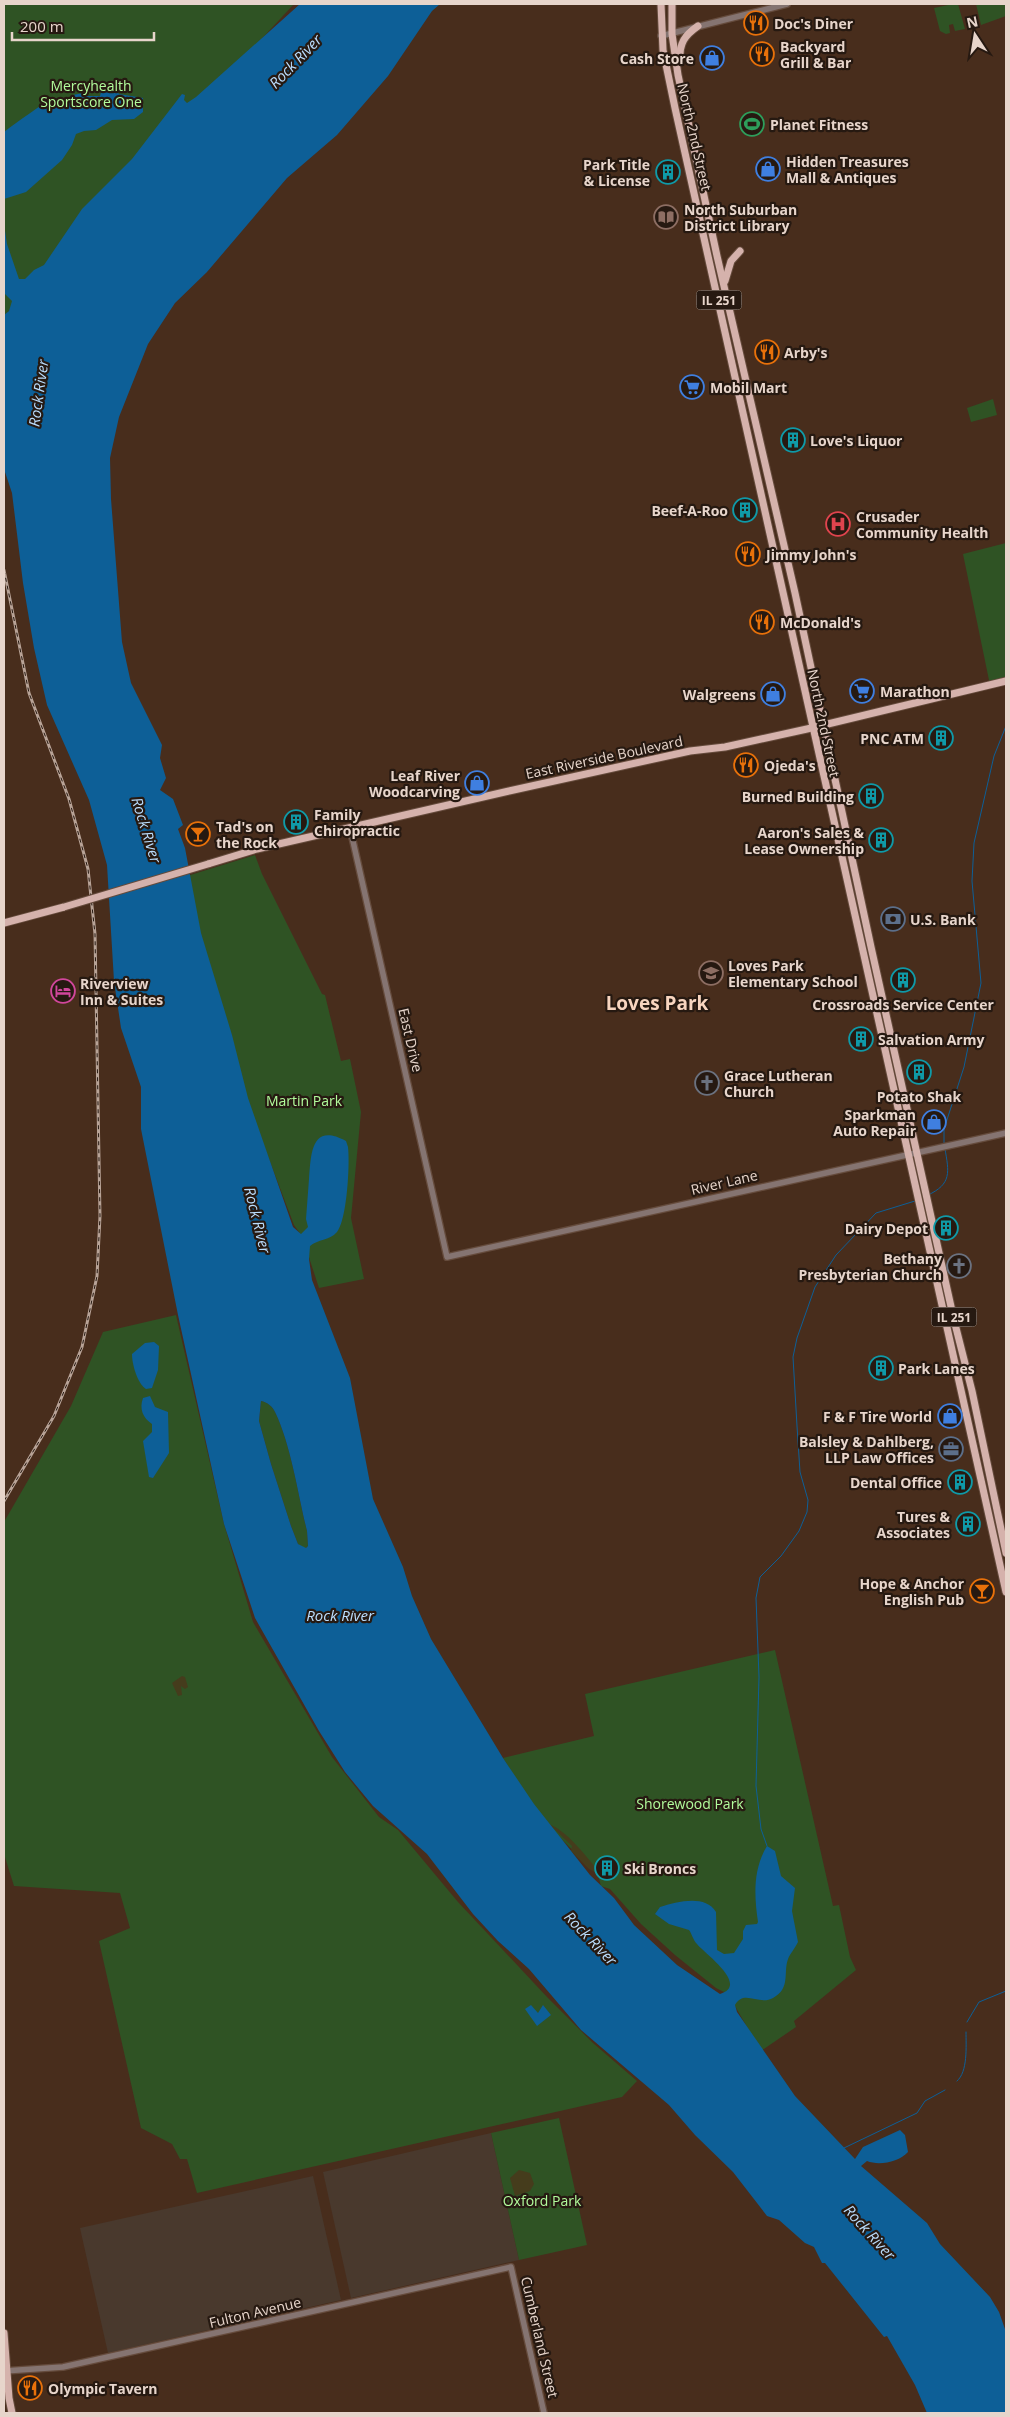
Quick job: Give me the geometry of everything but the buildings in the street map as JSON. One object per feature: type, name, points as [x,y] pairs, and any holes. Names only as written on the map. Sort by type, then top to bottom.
[{"type":"main road","name":"North 2nd Street","points":[[661,4],[661,36],[675,108],[1006,1592]]},
{"type":"main road","name":"North 2nd Street","points":[[672,4],[672,34],[678,75],[805,638],[925,1190],[972,1390],[1006,1553]]},
{"type":"main road","points":[[678,75],[681,45],[686,35],[698,26]]},
{"type":"main road","points":[[725,286],[728,266],[740,251]]},
{"type":"main road","points":[[794,640],[805,638]]},
{"type":"main road","name":"East Riverside Boulevard","points":[[4,923],[257,849],[683,752],[725,747],[812,728],[1006,681]]},
{"type":"main road","points":[[4,2333],[5,2371],[12,2413]]},
{"type":"street","points":[[661,36],[787,4]]},
{"type":"street","name":"East Drive","points":[[350,828],[447,1257]]},
{"type":"street","name":"River Lane","points":[[447,1257],[1006,1133]]},
{"type":"street","name":"Fulton Avenue","points":[[5,2371],[63,2368],[511,2267]]},
{"type":"street","name":"Cumberland Street","points":[[511,2267],[544,2413]]},
{"type":"shaded area","points":[[491,2133],[519,2260],[351,2298],[323,2172]]},
{"type":"shaded area","points":[[313,2176],[341,2300],[108,2353],[80,2228]]},
{"type":"green space","name":"Mercyhealth Sportscore One","points":[[4,4],[294,4],[4,316]]},
{"type":"green space","points":[[958,4],[965,29],[955,31],[953,24],[949,25],[950,33],[946,34],[940,31],[934,8]]},
{"type":"green space","points":[[976,4],[1006,4],[1006,16],[981,25]]},
{"type":"green space","points":[[993,399],[997,415],[971,422],[967,408]]},
{"type":"green space","points":[[1006,543],[1006,681],[990,685],[963,554]]},
{"type":"green space","name":"Martin Park","points":[[255,855],[262,874],[322,994],[325,995],[341,1061],[350,1059],[361,1112],[351,1218],[364,1279],[319,1288],[302,1236],[294,1225],[247,1101],[208,969],[187,876]]},
{"type":"green space","points":[[176,1315],[224,1524],[253,1622],[332,1757],[379,1817],[398,1830],[458,1902],[547,1997],[593,2043],[637,2081],[622,2097],[197,2193],[187,2159],[180,2159],[172,2144],[141,2128],[99,1941],[130,1928],[120,1893],[14,1886],[4,1854],[4,1522],[71,1406],[103,1332]]},
{"type":"green space","points":[[261,1401],[268,1404],[274,1410],[281,1425],[294,1470],[307,1531],[308,1546],[305,1549],[298,1544],[271,1464],[259,1421]]},
{"type":"green space","name":"Shorewood Park","points":[[775,1650],[833,1906],[839,1905],[850,1957],[856,1970],[794,2021],[796,2027],[761,2051],[728,1994],[716,1988],[675,1955],[641,1924],[610,1889],[601,1886],[598,1875],[543,1821],[503,1758],[594,1736],[585,1694]]},
{"type":"green space","name":"Oxford Park","points":[[559,2118],[587,2245],[519,2260],[491,2133]]},
{"type":"sand","points":[[182,1676],[185,1677],[188,1687],[185,1689],[181,1686],[182,1695],[178,1696],[172,1683]]},
{"type":"sand","points":[[549,1824],[563,1832],[575,1844],[597,1869],[597,1873],[589,1869],[571,1851],[572,1846]]},
{"type":"sand","points":[[519,2170],[530,2173],[534,2184],[530,2191],[515,2196],[510,2178]]},
{"type":"water","name":"Rock River","points":[[300,4],[440,4],[432,11],[388,76],[337,135],[287,178],[207,272],[175,303],[148,344],[119,417],[110,458],[111,499],[122,642],[131,683],[162,745],[160,758],[166,778],[160,790],[173,799],[183,825],[178,829],[185,848],[201,933],[232,1035],[248,1098],[293,1227],[301,1234],[308,1227],[306,1219],[310,1169],[312,1151],[315,1144],[319,1138],[326,1135],[346,1141],[348,1147],[347,1191],[340,1226],[334,1235],[310,1246],[309,1259],[312,1280],[350,1378],[373,1499],[403,1567],[412,1596],[431,1639],[503,1758],[534,1804],[590,1875],[614,1898],[634,1925],[677,1965],[720,1994],[728,1990],[730,1984],[728,1977],[722,1969],[696,1942],[689,1930],[669,1924],[655,1914],[660,1907],[674,1903],[698,1901],[705,1903],[716,1912],[717,1950],[724,1954],[734,1953],[743,1939],[743,1931],[746,1925],[757,1924],[758,1922],[755,1892],[759,1864],[767,1846],[775,1851],[781,1876],[795,1888],[792,1911],[798,1942],[788,1959],[784,1985],[779,1994],[768,2000],[743,1998],[735,2005],[737,2012],[795,2096],[855,2159],[863,2147],[900,2130],[905,2135],[908,2152],[904,2155],[894,2161],[883,2163],[867,2161],[861,2166],[927,2223],[940,2244],[990,2297],[999,2312],[1006,2332],[1006,2413],[927,2413],[915,2385],[887,2336],[884,2337],[825,2263],[822,2263],[814,2247],[805,2243],[779,2220],[767,2216],[733,2172],[695,2135],[669,2105],[581,2030],[529,1969],[498,1941],[473,1914],[427,1854],[373,1806],[345,1772],[319,1731],[255,1618],[224,1524],[178,1315],[141,1129],[141,1087],[121,1028],[114,981],[107,865],[89,800],[47,705],[34,648],[23,583],[12,493],[4,469],[4,315],[9,311],[12,301],[4,293],[4,224],[7,244],[19,279],[25,279],[34,270],[44,265],[82,209],[132,159],[182,94],[185,95],[184,100],[187,103]],"holes":[[[261,1401],[270,1405],[274,1410],[281,1425],[294,1470],[307,1531],[308,1546],[306,1548],[298,1544],[271,1464],[259,1421]]]},
{"type":"water","points":[[113,86],[119,94],[143,98],[143,112],[134,119],[112,120],[96,130],[76,134],[72,145],[62,160],[26,192],[4,199],[4,132],[50,100],[67,104],[71,101],[73,95],[83,93],[85,96],[100,96],[102,88]]},
{"type":"water","points":[[154,1342],[159,1346],[158,1370],[152,1388],[146,1389],[136,1373],[132,1354],[145,1343]]},
{"type":"water","points":[[150,1396],[155,1407],[168,1412],[169,1453],[153,1478],[149,1477],[143,1441],[152,1432],[152,1424],[144,1416],[141,1406],[143,1398]]},
{"type":"water","points":[[531,2005],[538,2013],[543,2005],[551,2015],[537,2026],[525,2009]]},
{"type":"waterway","points":[[944,1145],[944,1129],[964,1067],[981,983],[972,881],[974,843],[994,756],[1006,726]]},
{"type":"waterway","points":[[928,1195],[936,1191],[945,1182],[948,1171],[945,1149]]},
{"type":"waterway","points":[[767,1846],[761,1829],[756,1786],[759,1677],[756,1598],[760,1577],[781,1556],[799,1531],[807,1512],[808,1500],[800,1472],[793,1357],[797,1338],[815,1287],[836,1255],[876,1213],[915,1201]]},
{"type":"waterway","points":[[967,2022],[979,2002],[1006,1991]]},
{"type":"waterway","points":[[957,2081],[961,2077],[965,2065],[966,2032]]},
{"type":"waterway","points":[[844,2148],[917,2113],[925,2101],[945,2090]]},
{"type":"railway","points":[[4,570],[29,693],[69,799],[88,869],[95,934],[100,1216],[97,1276],[82,1347],[54,1416],[4,1501]]},
{"type":"place","name":"Doc's Diner","points":[[756,23]]},
{"type":"place","name":"Backyard Grill & Bar","points":[[762,54]]},
{"type":"place","name":"Cash Store","points":[[712,58]]},
{"type":"place","name":"Planet Fitness","points":[[752,124]]},
{"type":"place","name":"Hidden Treasures Mall & Antiques","points":[[768,169]]},
{"type":"place","name":"Park Title & License","points":[[668,172]]},
{"type":"place","name":"North Suburban District Library","points":[[666,217]]},
{"type":"place","name":"Arby's","points":[[767,352]]},
{"type":"place","name":"Mobil Mart","points":[[692,387]]},
{"type":"place","name":"Love's Liquor","points":[[793,440]]},
{"type":"place","name":"Beef-A-Roo","points":[[745,510]]},
{"type":"place","name":"Crusader Community Health","points":[[838,524]]},
{"type":"place","name":"Jimmy John's","points":[[748,554]]},
{"type":"place","name":"McDonald's","points":[[762,622]]},
{"type":"place","name":"Marathon","points":[[862,691]]},
{"type":"place","name":"Walgreens","points":[[773,694]]},
{"type":"place","name":"PNC ATM","points":[[941,738]]},
{"type":"place","name":"Ojeda's","points":[[746,765]]},
{"type":"place","name":"Leaf River Woodcarving","points":[[477,783]]},
{"type":"place","name":"Burned Building","points":[[871,796]]},
{"type":"place","name":"Family Chiropractic","points":[[296,822]]},
{"type":"place","name":"Tad's on the Rock","points":[[198,834]]},
{"type":"place","name":"Aaron's Sales & Lease Ownership","points":[[881,840]]},
{"type":"place","name":"U.S. Bank","points":[[893,919]]},
{"type":"place","name":"Loves Park Elementary School","points":[[711,973]]},
{"type":"place","name":"Crossroads Service Center","points":[[903,980]]},
{"type":"place","name":"Riverview Inn & Suites","points":[[63,991]]},
{"type":"place","name":"Salvation Army","points":[[861,1039]]},
{"type":"place","name":"Potato Shak","points":[[919,1072]]},
{"type":"place","name":"Grace Lutheran Church","points":[[707,1083]]},
{"type":"place","name":"Sparkman Auto Repair","points":[[934,1122]]},
{"type":"place","name":"Dairy Depot","points":[[946,1228]]},
{"type":"place","name":"Bethany Presbyterian Church","points":[[959,1266]]},
{"type":"place","name":"Park Lanes","points":[[881,1368]]},
{"type":"place","name":"F & F Tire World","points":[[950,1416]]},
{"type":"place","name":"Balsley & Dahlberg, LLP Law Offices","points":[[951,1449]]},
{"type":"place","name":"Dental Office","points":[[960,1482]]},
{"type":"place","name":"Tures & Associates","points":[[968,1524]]},
{"type":"place","name":"Hope & Anchor English Pub","points":[[982,1591]]},
{"type":"place","name":"Ski Broncs","points":[[607,1868]]},
{"type":"place","name":"Olympic Tavern","points":[[30,2388]]},
{"type":"district","name":"Loves Park","points":[[657,1003]]}]
